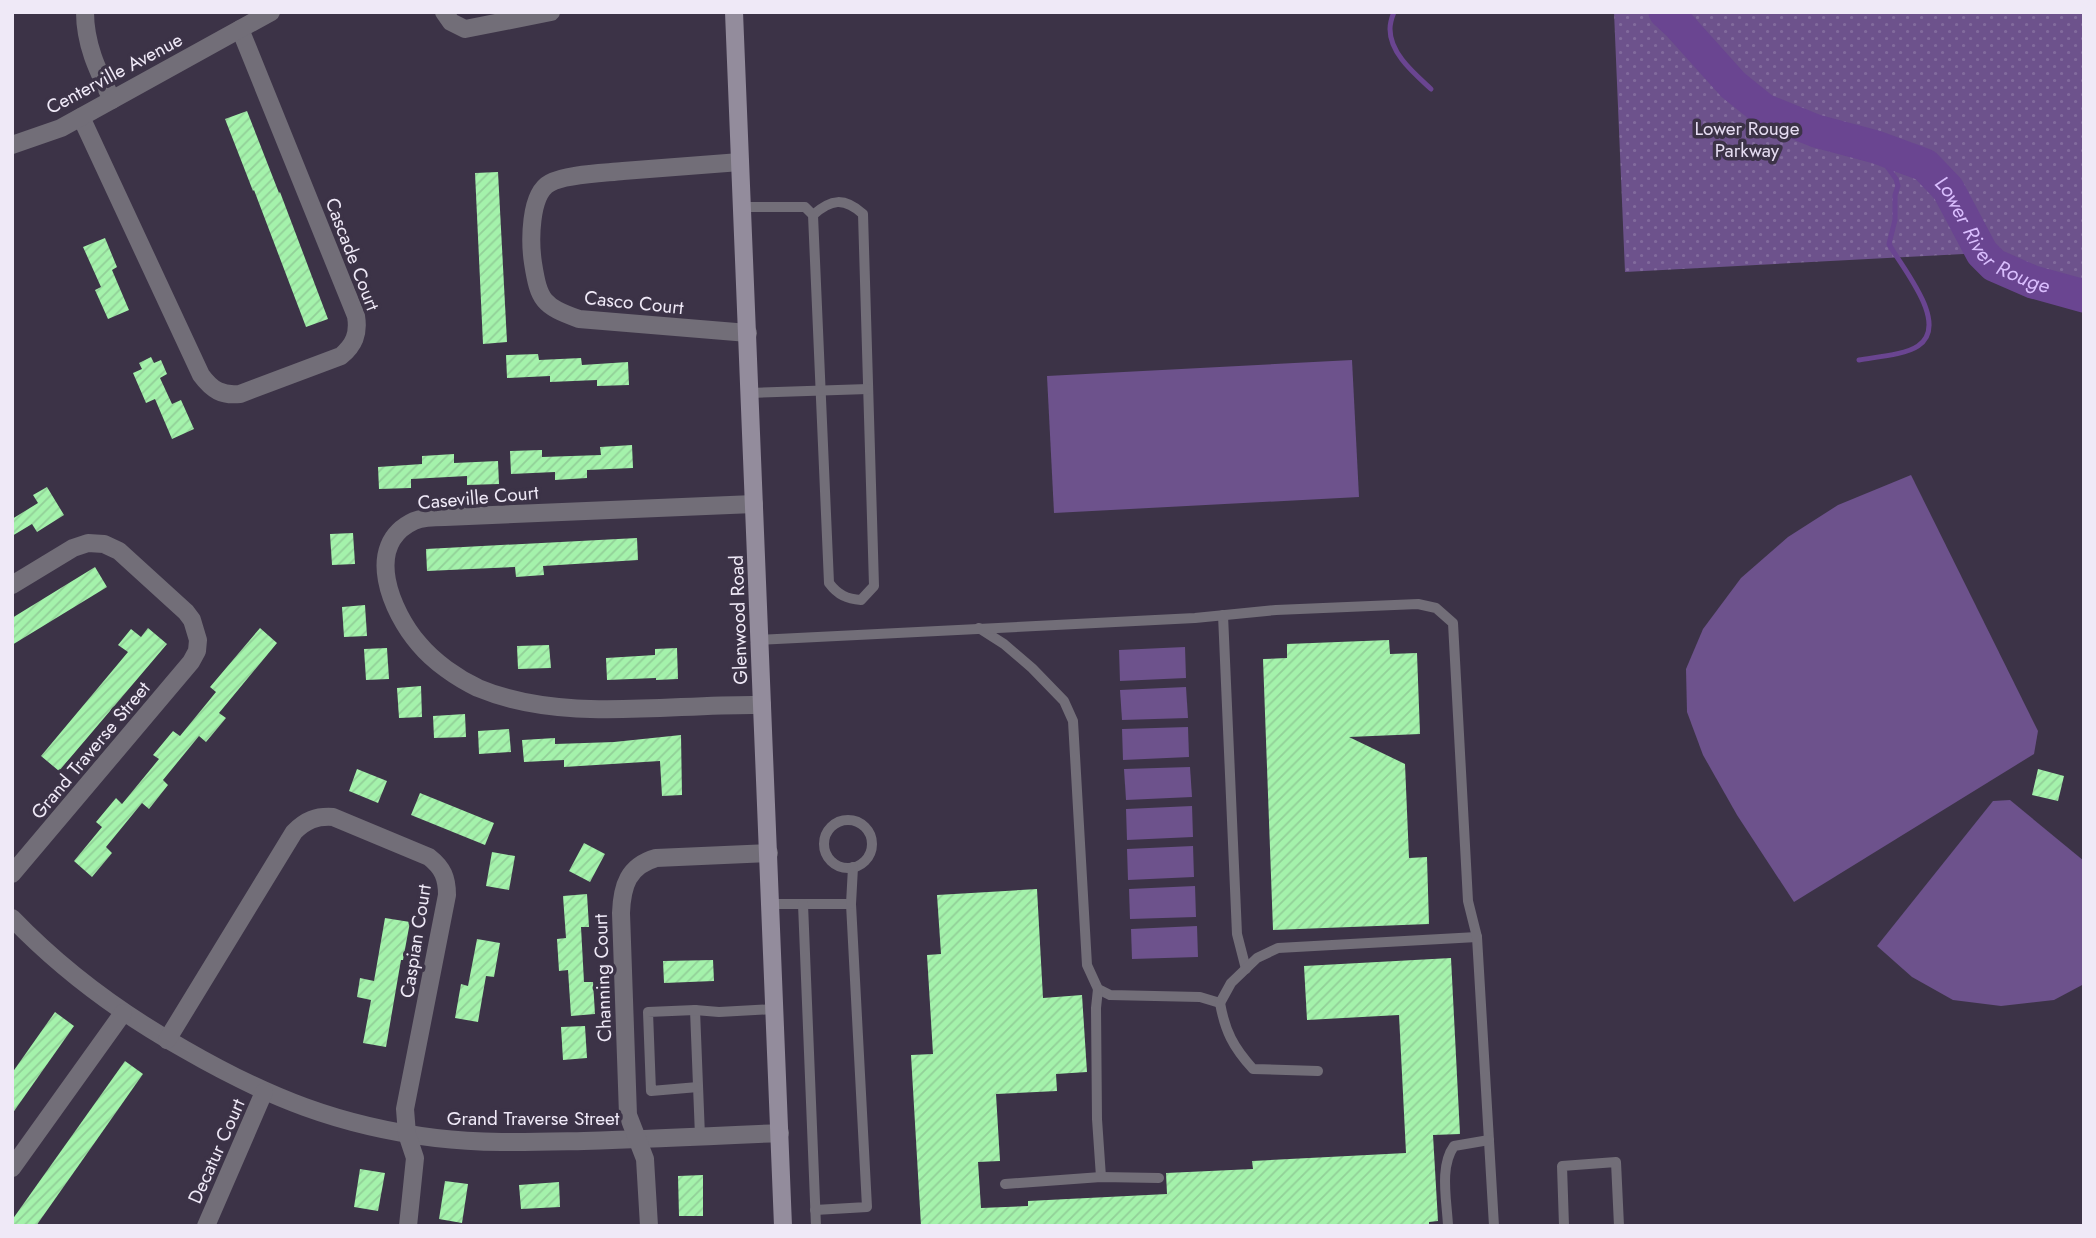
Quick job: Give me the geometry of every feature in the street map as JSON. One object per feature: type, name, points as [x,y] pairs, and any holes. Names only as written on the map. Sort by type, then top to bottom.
[{"type":"street","points":[[85,12],[86,36],[90,50],[112,100]]},
{"type":"street","name":"Centerville Avenue","points":[[12,145],[61,128],[271,12]]},
{"type":"street","points":[[444,12],[451,22],[465,29],[551,12]]},
{"type":"street","name":"Glenwood Road","points":[[734,12],[783,1226]]},
{"type":"street","name":"Cascade Court","points":[[80,117],[201,376],[209,385],[223,394],[240,394],[341,356],[356,338],[356,316],[240,29]]},
{"type":"street","name":"Casco Court","points":[[740,162],[584,174],[549,183],[538,196],[531,226],[532,258],[536,284],[543,300],[557,312],[579,319],[748,333]]},
{"type":"street","name":"Caseville Court","points":[[754,504],[415,520],[399,530],[393,538],[386,560],[386,577],[397,611],[419,644],[438,663],[478,688],[544,705],[585,709],[762,705]]},
{"type":"street","name":"Grand Traverse Street","points":[[12,585],[73,548],[88,543],[104,544],[119,551],[186,612],[197,630],[197,651],[191,662],[12,874]]},
{"type":"street","name":"Caspian Court","points":[[167,1040],[294,831],[303,822],[312,818],[333,817],[429,857],[441,867],[447,880],[447,895],[404,1109],[407,1134],[415,1158],[408,1226]]},
{"type":"street","name":"Channing Court","points":[[649,1226],[645,1159],[628,1115],[621,913],[626,881],[639,865],[656,858],[769,853]]},
{"type":"street","name":"Grand Traverse Street","points":[[12,918],[62,965],[123,1013],[167,1040],[264,1093],[360,1125],[438,1139],[529,1143],[780,1133]]},
{"type":"street","points":[[12,1168],[123,1013]]},
{"type":"street","name":"Decatur Court","points":[[206,1226],[264,1093]]},
{"type":"lane","points":[[742,207],[805,207],[813,215],[829,583],[835,591],[848,599],[861,600],[874,586],[863,214],[851,204],[835,202],[823,206],[813,215]]},
{"type":"lane","points":[[750,393],[868,389]]},
{"type":"lane","points":[[760,640],[1276,610],[1418,604],[1436,608],[1453,623],[1468,901],[1477,937],[1493,1226]]},
{"type":"lane","points":[[1223,615],[1237,934],[1246,969]]},
{"type":"lane","points":[[978,628],[1004,644],[1032,668],[1064,701],[1073,721],[1087,965],[1098,989],[1097,1119],[1101,1177]]},
{"type":"lane","points":[[844,820],[859,823],[870,835],[867,858],[853,867],[831,861],[824,848],[830,827],[844,820]]},
{"type":"lane","points":[[816,1210],[867,1207],[851,904],[853,867]]},
{"type":"lane","points":[[771,904],[851,904]]},
{"type":"lane","points":[[803,904],[816,1226]]},
{"type":"lane","points":[[1318,1071],[1253,1069],[1241,1056],[1224,1026],[1220,1003],[1231,983],[1257,958],[1278,948],[1477,937]]},
{"type":"lane","points":[[1098,989],[1110,995],[1200,997],[1220,1003]]},
{"type":"lane","points":[[698,1087],[651,1091],[648,1012],[775,1009]]},
{"type":"lane","points":[[695,1010],[700,1136]]},
{"type":"lane","points":[[1448,1226],[1447,1154],[1454,1146],[1489,1140]]},
{"type":"lane","points":[[1564,1226],[1562,1166],[1616,1162],[1619,1226]]},
{"type":"lane","points":[[1006,1184],[1101,1177],[1158,1178]]},
{"type":"green space","name":"Lower Rouge Parkway","points":[[1614,12],[2084,12],[2084,296],[2033,282],[1994,265],[1982,253],[1625,272]]},
{"type":"green space","points":[[1352,360],[1359,497],[1054,513],[1047,376]]},
{"type":"green space","points":[[1911,475],[2038,731],[2034,754],[1794,902],[1737,815],[1703,755],[1687,712],[1686,669],[1703,629],[1741,578],[1788,537],[1838,505]]},
{"type":"green space","points":[[1185,647],[1186,678],[1120,681],[1119,650]]},
{"type":"green space","points":[[1186,687],[1188,718],[1122,720],[1120,690]]},
{"type":"green space","points":[[1188,727],[1189,757],[1123,760],[1122,729]]},
{"type":"green space","points":[[1190,767],[1192,797],[1126,800],[1124,769]]},
{"type":"green space","points":[[2010,800],[2084,861],[2084,984],[2054,1000],[2001,1006],[1953,1000],[1912,977],[1877,946],[1993,801]]},
{"type":"green space","points":[[1192,806],[1193,837],[1127,840],[1126,809]]},
{"type":"green space","points":[[1193,846],[1194,877],[1128,880],[1127,849]]},
{"type":"green space","points":[[1195,886],[1196,917],[1130,919],[1129,889]]},
{"type":"green space","points":[[1197,926],[1198,957],[1132,959],[1131,929]]},
{"type":"building","points":[[247,111],[328,319],[306,327],[225,119]]},
{"type":"building","points":[[498,172],[507,342],[483,344],[475,173]]},
{"type":"building","points":[[105,238],[117,267],[112,270],[129,310],[108,319],[95,290],[101,287],[83,247]]},
{"type":"building","points":[[538,354],[539,360],[581,358],[582,365],[628,362],[629,385],[597,386],[597,380],[550,382],[550,376],[507,378],[506,355]]},
{"type":"building","points":[[151,357],[154,363],[161,360],[167,374],[160,378],[172,404],[181,400],[194,429],[172,439],[155,399],[146,403],[133,373],[142,369],[139,363]]},
{"type":"building","points":[[632,445],[633,468],[587,470],[587,478],[555,480],[555,472],[511,474],[510,451],[542,450],[542,457],[601,455],[600,447]]},
{"type":"building","points":[[454,454],[454,463],[498,461],[499,484],[467,485],[467,476],[411,479],[411,488],[379,489],[378,467],[422,464],[422,456]]},
{"type":"building","points":[[47,487],[64,515],[37,532],[32,524],[12,536],[12,519],[38,503],[33,495]]},
{"type":"building","points":[[353,533],[355,564],[332,565],[330,534]]},
{"type":"building","points":[[637,538],[638,560],[543,566],[544,575],[516,577],[515,567],[427,571],[426,549]]},
{"type":"building","points":[[95,567],[107,587],[12,645],[12,618]]},
{"type":"building","points":[[365,605],[367,636],[344,637],[342,607]]},
{"type":"building","points":[[148,628],[167,644],[59,771],[41,756],[128,652],[118,645],[131,629],[141,637]]},
{"type":"building","points":[[260,628],[277,643],[219,713],[226,718],[206,742],[199,736],[163,780],[168,785],[149,809],[142,803],[106,847],[112,853],[92,877],[74,861],[102,827],[96,822],[116,798],[122,804],[159,759],[153,755],[173,731],[180,736],[216,692],[210,687]]},
{"type":"building","points":[[1389,640],[1390,654],[1417,653],[1420,734],[1349,737],[1405,764],[1409,858],[1427,857],[1429,924],[1273,930],[1263,659],[1287,658],[1287,644]]},
{"type":"building","points":[[549,645],[551,668],[518,669],[517,646]]},
{"type":"building","points":[[387,648],[389,679],[366,680],[364,649]]},
{"type":"building","points":[[677,648],[678,679],[607,680],[606,658],[655,655],[655,649]]},
{"type":"building","points":[[421,686],[422,717],[399,718],[397,688]]},
{"type":"building","points":[[465,714],[466,737],[434,738],[433,716]]},
{"type":"building","points":[[509,729],[511,752],[479,754],[478,731]]},
{"type":"building","points":[[681,735],[682,795],[662,796],[660,761],[564,767],[564,760],[524,762],[522,740],[555,738],[555,744],[614,742]]},
{"type":"building","points":[[357,769],[387,781],[378,803],[349,791]]},
{"type":"building","points":[[2038,769],[2064,776],[2058,801],[2032,795]]},
{"type":"building","points":[[420,793],[494,823],[485,845],[411,815]]},
{"type":"building","points":[[584,843],[605,854],[590,882],[569,871]]},
{"type":"building","points":[[492,852],[515,856],[509,890],[486,886]]},
{"type":"building","points":[[1037,889],[1043,998],[1082,995],[1087,1072],[1056,1074],[1057,1091],[996,1094],[1000,1161],[978,1162],[981,1208],[1028,1206],[1028,1201],[1167,1194],[1166,1173],[1253,1169],[1252,1161],[1406,1153],[1399,1015],[1307,1020],[1304,966],[1451,958],[1460,1134],[1433,1135],[1438,1221],[1429,1222],[1429,1226],[921,1226],[911,1055],[933,1054],[927,955],[941,954],[937,895]]},
{"type":"building","points":[[587,894],[589,927],[581,927],[584,982],[593,982],[595,1014],[571,1016],[568,970],[559,971],[557,939],[566,938],[563,896]]},
{"type":"building","points":[[385,918],[410,922],[386,1047],[363,1043],[371,1000],[357,997],[360,978],[374,981]]},
{"type":"building","points":[[477,939],[500,943],[494,977],[486,976],[478,1022],[455,1018],[461,984],[468,986]]},
{"type":"building","points":[[713,960],[714,981],[664,983],[663,961]]},
{"type":"building","points":[[55,1012],[74,1026],[12,1114],[12,1073]]},
{"type":"building","points":[[585,1026],[587,1058],[563,1060],[561,1027]]},
{"type":"building","points":[[125,1061],[143,1074],[36,1226],[12,1226],[12,1220]]},
{"type":"building","points":[[360,1169],[385,1173],[378,1211],[354,1207]]},
{"type":"building","points":[[703,1175],[703,1216],[679,1216],[678,1176]]},
{"type":"building","points":[[445,1181],[468,1184],[462,1223],[439,1219]]},
{"type":"building","points":[[559,1182],[560,1207],[521,1209],[519,1185]]},
{"type":"waterway","points":[[1394,12],[1390,29],[1394,47],[1404,63],[1431,89]]},
{"type":"waterway","name":"Lower River Rouge","points":[[1665,12],[1733,85],[1764,110],[1816,131],[1876,147],[1925,165],[1948,189],[1982,253],[1994,265],[2033,282],[2084,296]]},
{"type":"waterway","points":[[1859,360],[1898,354],[1918,346],[1927,336],[1929,324],[1920,295],[1889,244],[1895,220],[1895,195],[1898,186],[1880,149]]}]
